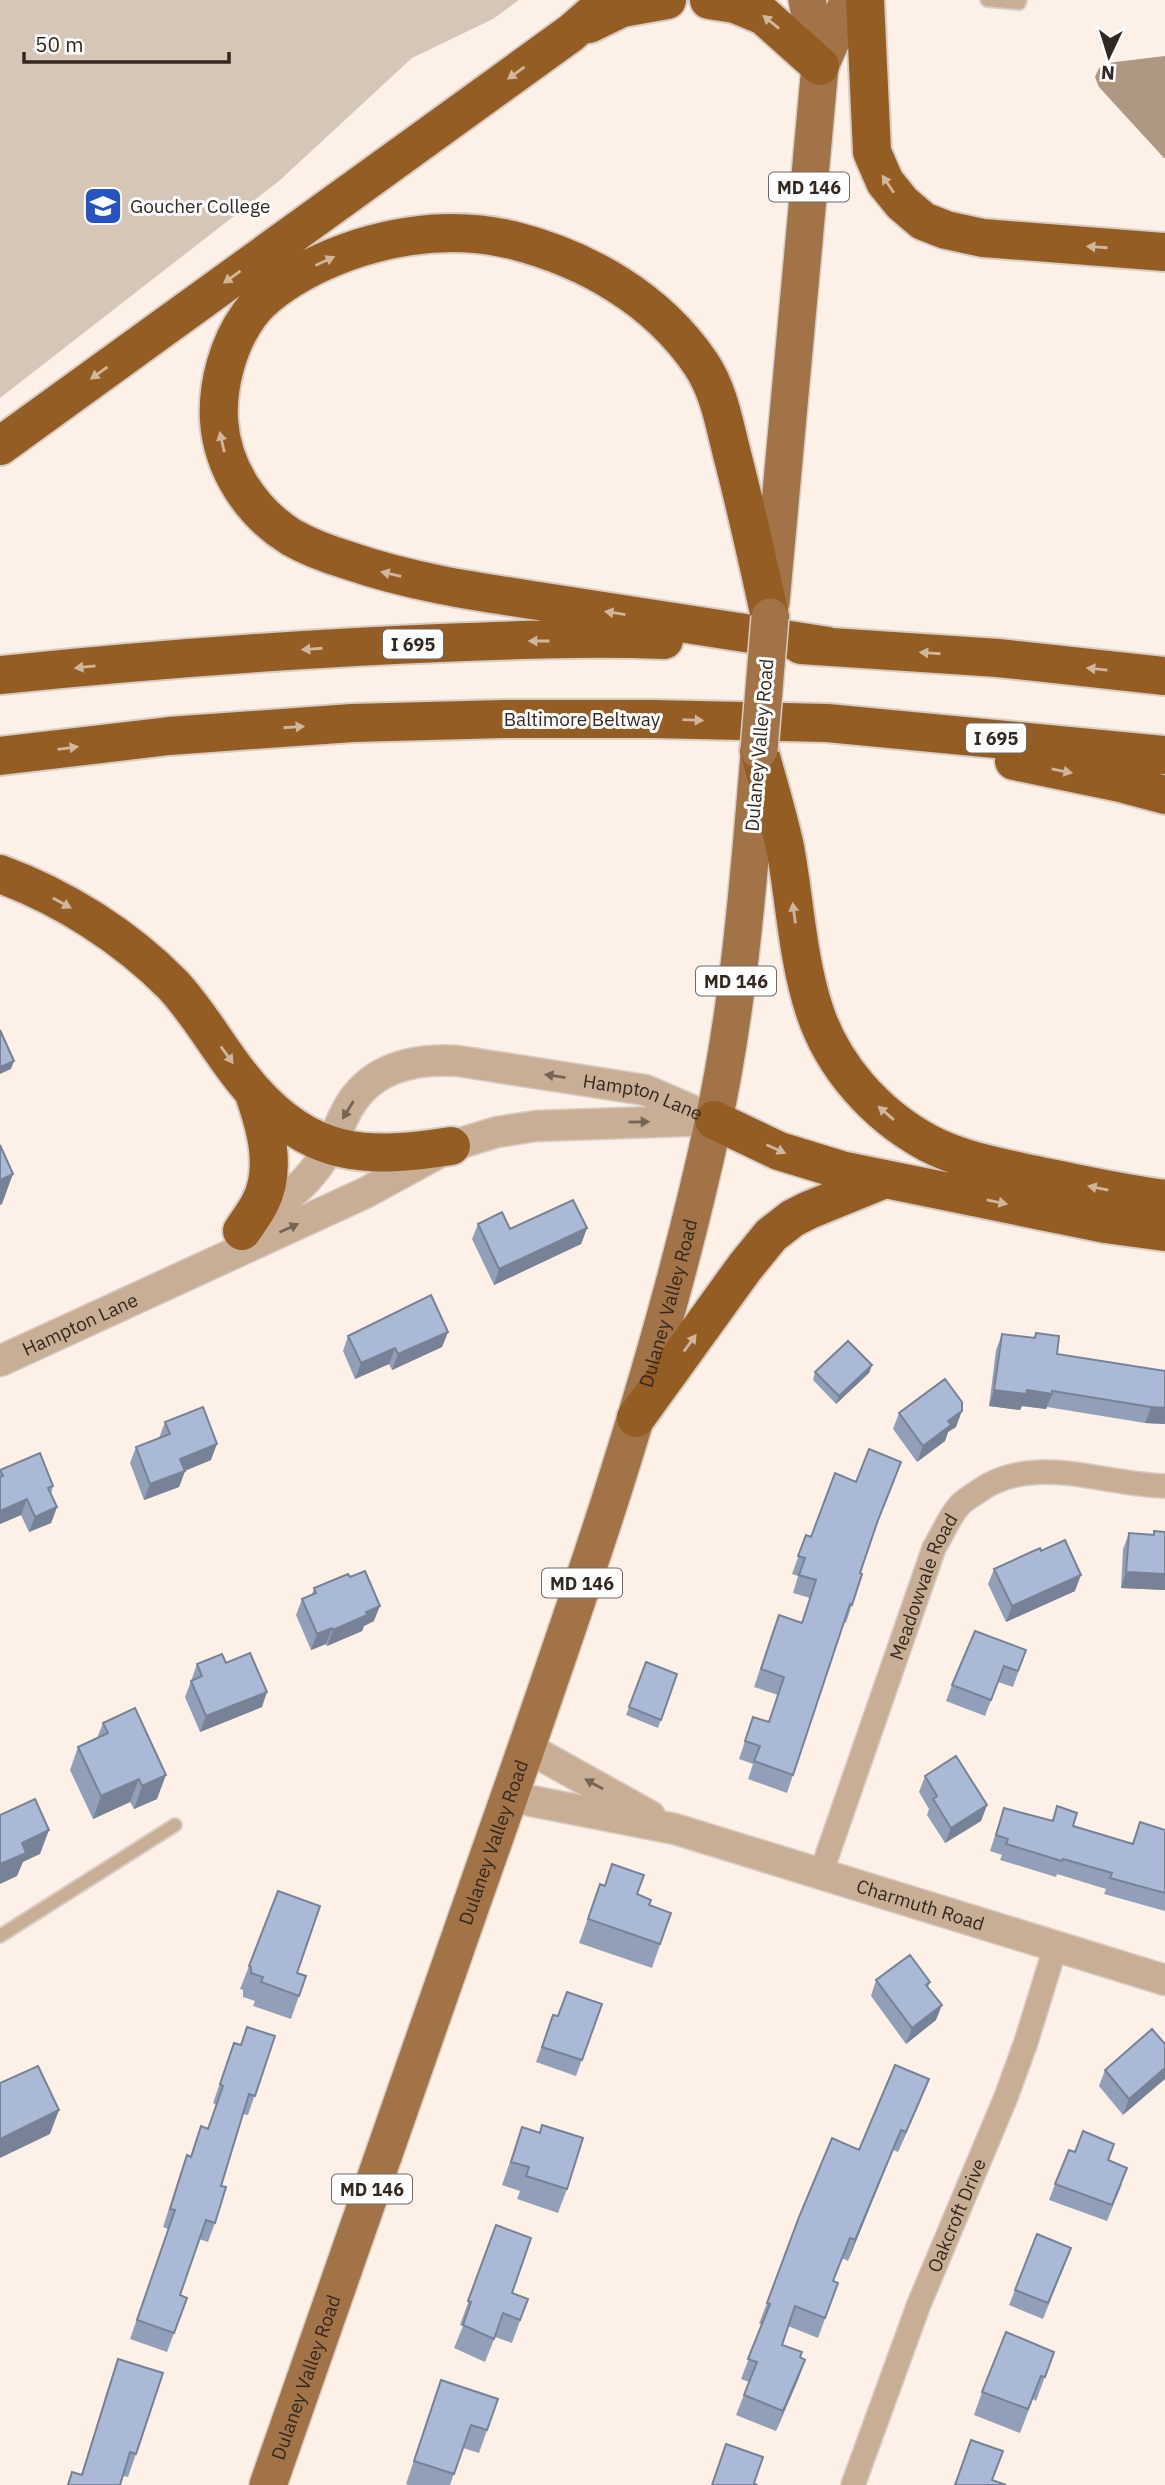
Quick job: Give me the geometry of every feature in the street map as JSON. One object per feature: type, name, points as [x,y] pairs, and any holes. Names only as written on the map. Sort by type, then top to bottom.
[{"type":"highway","points":[[0,446],[571,33],[609,0]]},
{"type":"highway","points":[[571,33],[622,8],[667,0]]},
{"type":"highway","points":[[709,0],[735,4],[764,16],[820,66]]},
{"type":"highway","points":[[865,0],[872,152],[885,182],[902,203],[923,220],[946,230],[983,238],[1165,252]]},
{"type":"highway","points":[[770,617],[762,512],[719,401],[701,364],[672,328],[641,300],[595,270],[510,240],[468,234],[422,234],[349,250],[319,264],[292,277],[266,297],[249,315],[233,345],[223,375],[218,407],[220,438],[228,464],[243,492],[265,517],[291,537],[322,552],[377,570],[453,589],[828,646]]},
{"type":"highway","name":"I 695","points":[[0,676],[166,659],[348,647],[496,641],[654,640],[828,646],[998,658],[1165,676]]},
{"type":"highway","name":"Baltimore Beltway","points":[[0,756],[169,736],[352,723],[503,719],[827,723],[1165,755]]},
{"type":"highway","points":[[827,723],[1120,783],[1165,795]]},
{"type":"highway","points":[[759,750],[768,845],[799,949],[814,1012],[829,1046],[846,1074],[902,1126],[929,1144],[974,1161],[1118,1193],[1165,1199]]},
{"type":"highway","points":[[0,874],[25,883],[69,907],[129,945],[173,985],[253,1091],[292,1126],[331,1146],[365,1153],[402,1154],[451,1146]]},
{"type":"highway","points":[[242,1231],[261,1201],[267,1182],[266,1128],[253,1091]]},
{"type":"highway","points":[[715,1120],[779,1151],[809,1161],[1105,1224],[1165,1232]]},
{"type":"highway","points":[[636,1418],[771,1235],[793,1218],[809,1210],[885,1179]]},
{"type":"main road","name":"MD 146","points":[[807,0],[820,66]]},
{"type":"main road","name":"MD 146","points":[[762,512],[820,66],[849,0]]},
{"type":"main road","name":"Dulaney Valley Road","points":[[759,750],[770,617]]},
{"type":"main road","name":"Dulaney Valley Road","points":[[268,2485],[528,1748],[636,1418],[678,1270],[715,1120],[732,1012],[768,845]]},
{"type":"street","name":"Hampton Lane","points":[[160,1286],[286,1198],[312,1174],[331,1146],[345,1114],[362,1090],[383,1073],[405,1063],[458,1061],[645,1090],[715,1120]]},
{"type":"street","name":"Hampton Lane","points":[[0,1361],[365,1193],[451,1146],[497,1132],[536,1126],[715,1120]]},
{"type":"street","name":"Meadowvale Road","points":[[821,1872],[934,1548],[959,1506],[987,1484],[1016,1473],[1059,1472],[1143,1486],[1165,1486]]},
{"type":"street","name":"Charmuth Road","points":[[528,1748],[675,1829]]},
{"type":"street","name":"Charmuth Road","points":[[511,1797],[675,1829],[1165,1980]]},
{"type":"street","name":"Oakcroft Drive","points":[[853,2485],[919,2304],[1027,2042],[1056,1945]]},
{"type":"lane","points":[[987,0],[1019,3],[1020,0]]},
{"type":"lane","points":[[0,1936],[175,1825]]},
{"type":"shaded area","name":"Goucher College","points":[[0,0],[519,0],[493,19],[412,58],[279,181],[0,398]]},
{"type":"shaded area","points":[[1165,56],[1164,158],[1099,87],[1095,77],[1099,68],[1107,63]]},
{"type":"building","points":[[0,1030],[14,1061],[0,1067]]},
{"type":"building","points":[[0,1145],[13,1174],[0,1180]]},
{"type":"building","points":[[573,1200],[587,1228],[499,1269],[478,1224],[502,1212],[510,1229]]},
{"type":"building","points":[[431,1295],[448,1332],[398,1354],[395,1348],[361,1363],[348,1336]]},
{"type":"building","points":[[1036,1333],[1059,1336],[1057,1354],[1165,1371],[1165,1408],[1052,1391],[1052,1394],[1027,1390],[1026,1394],[994,1390],[1002,1334],[1035,1338]]},
{"type":"building","points":[[848,1341],[872,1365],[839,1396],[815,1372]]},
{"type":"building","points":[[945,1379],[962,1402],[962,1411],[948,1421],[951,1425],[923,1446],[899,1413]]},
{"type":"building","points":[[203,1407],[217,1444],[180,1459],[185,1471],[150,1484],[136,1447],[170,1434],[165,1422]]},
{"type":"building","points":[[869,1449],[901,1462],[878,1520],[852,1605],[850,1604],[793,1775],[754,1761],[760,1746],[745,1741],[753,1717],[769,1722],[784,1677],[761,1669],[779,1615],[802,1623],[816,1580],[799,1575],[805,1558],[798,1556],[806,1535],[811,1537],[835,1473],[856,1482]]},
{"type":"building","points":[[40,1453],[53,1486],[48,1488],[57,1507],[35,1517],[27,1499],[0,1511],[0,1477],[3,1476],[0,1470]]},
{"type":"building","points":[[1154,1531],[1165,1532],[1165,1574],[1126,1572],[1129,1533],[1154,1535]]},
{"type":"building","points":[[1065,1540],[1081,1575],[1012,1606],[994,1569]]},
{"type":"building","points":[[365,1571],[380,1606],[366,1612],[367,1615],[317,1634],[302,1599],[316,1593],[314,1588],[348,1574],[350,1577]]},
{"type":"building","points":[[975,1631],[1026,1650],[1018,1671],[1004,1666],[991,1700],[952,1685]]},
{"type":"building","points":[[250,1653],[267,1692],[206,1716],[191,1681],[202,1676],[197,1664],[222,1654],[226,1663]]},
{"type":"building","points":[[646,1662],[677,1674],[661,1720],[629,1707]]},
{"type":"building","points":[[135,1708],[166,1775],[142,1786],[139,1779],[101,1796],[78,1747],[108,1733],[103,1723]]},
{"type":"building","points":[[956,1756],[987,1805],[951,1828],[933,1799],[937,1796],[925,1776]]},
{"type":"building","points":[[35,1799],[49,1830],[22,1843],[26,1853],[0,1864],[0,1815]]},
{"type":"building","points":[[1057,1806],[1077,1813],[1073,1826],[1133,1844],[1140,1822],[1165,1830],[1165,1893],[1110,1878],[1112,1873],[1006,1844],[1008,1839],[996,1835],[1004,1808],[1053,1821]]},
{"type":"building","points":[[612,1864],[644,1875],[637,1894],[651,1900],[649,1905],[671,1913],[660,1944],[588,1919],[600,1884],[605,1886]]},
{"type":"building","points":[[278,1891],[320,1906],[297,1973],[306,1976],[299,1996],[261,1982],[263,1977],[251,1973],[249,1966]]},
{"type":"building","points":[[910,1955],[930,1982],[926,1985],[942,2005],[912,2028],[876,1980]]},
{"type":"building","points":[[567,1992],[602,2004],[582,2060],[542,2047],[553,2015],[558,2016]]},
{"type":"building","points":[[247,2027],[275,2036],[255,2096],[249,2094],[221,2186],[226,2187],[215,2223],[206,2220],[180,2295],[187,2298],[174,2333],[137,2320],[175,2210],[170,2209],[187,2155],[191,2157],[201,2126],[208,2129],[234,2043],[241,2045]]},
{"type":"building","points":[[1152,2029],[1165,2044],[1165,2068],[1129,2099],[1105,2070]]},
{"type":"building","points":[[895,2065],[929,2079],[906,2132],[901,2130],[855,2240],[850,2238],[833,2281],[838,2283],[825,2318],[795,2306],[782,2345],[802,2352],[800,2357],[805,2360],[783,2411],[744,2395],[757,2362],[748,2359],[770,2304],[767,2303],[799,2217],[832,2138],[859,2150]]},
{"type":"building","points":[[38,2066],[59,2110],[0,2139],[0,2083]]},
{"type":"building","points":[[542,2125],[583,2138],[567,2189],[526,2176],[529,2167],[511,2162],[522,2127],[540,2133]]},
{"type":"building","points":[[1083,2131],[1114,2144],[1108,2160],[1127,2168],[1112,2205],[1055,2184],[1069,2150],[1075,2152]]},
{"type":"building","points":[[496,2225],[531,2238],[512,2293],[528,2299],[520,2320],[503,2313],[494,2339],[463,2325],[471,2302],[468,2301]]},
{"type":"building","points":[[1037,2234],[1071,2248],[1048,2303],[1015,2290]]},
{"type":"building","points":[[1006,2332],[1054,2352],[1045,2377],[1041,2376],[1028,2409],[982,2392]]},
{"type":"building","points":[[118,2359],[163,2373],[136,2454],[130,2452],[120,2485],[68,2485],[72,2472],[82,2475]]},
{"type":"building","points":[[441,2380],[498,2399],[487,2430],[471,2425],[454,2474],[414,2461]]},
{"type":"building","points":[[971,2440],[1003,2451],[992,2480],[1006,2485],[955,2485]]},
{"type":"building","points":[[726,2444],[763,2457],[754,2483],[757,2485],[712,2485]]},
{"type":"place","name":"Goucher College","points":[[103,206]]}]
